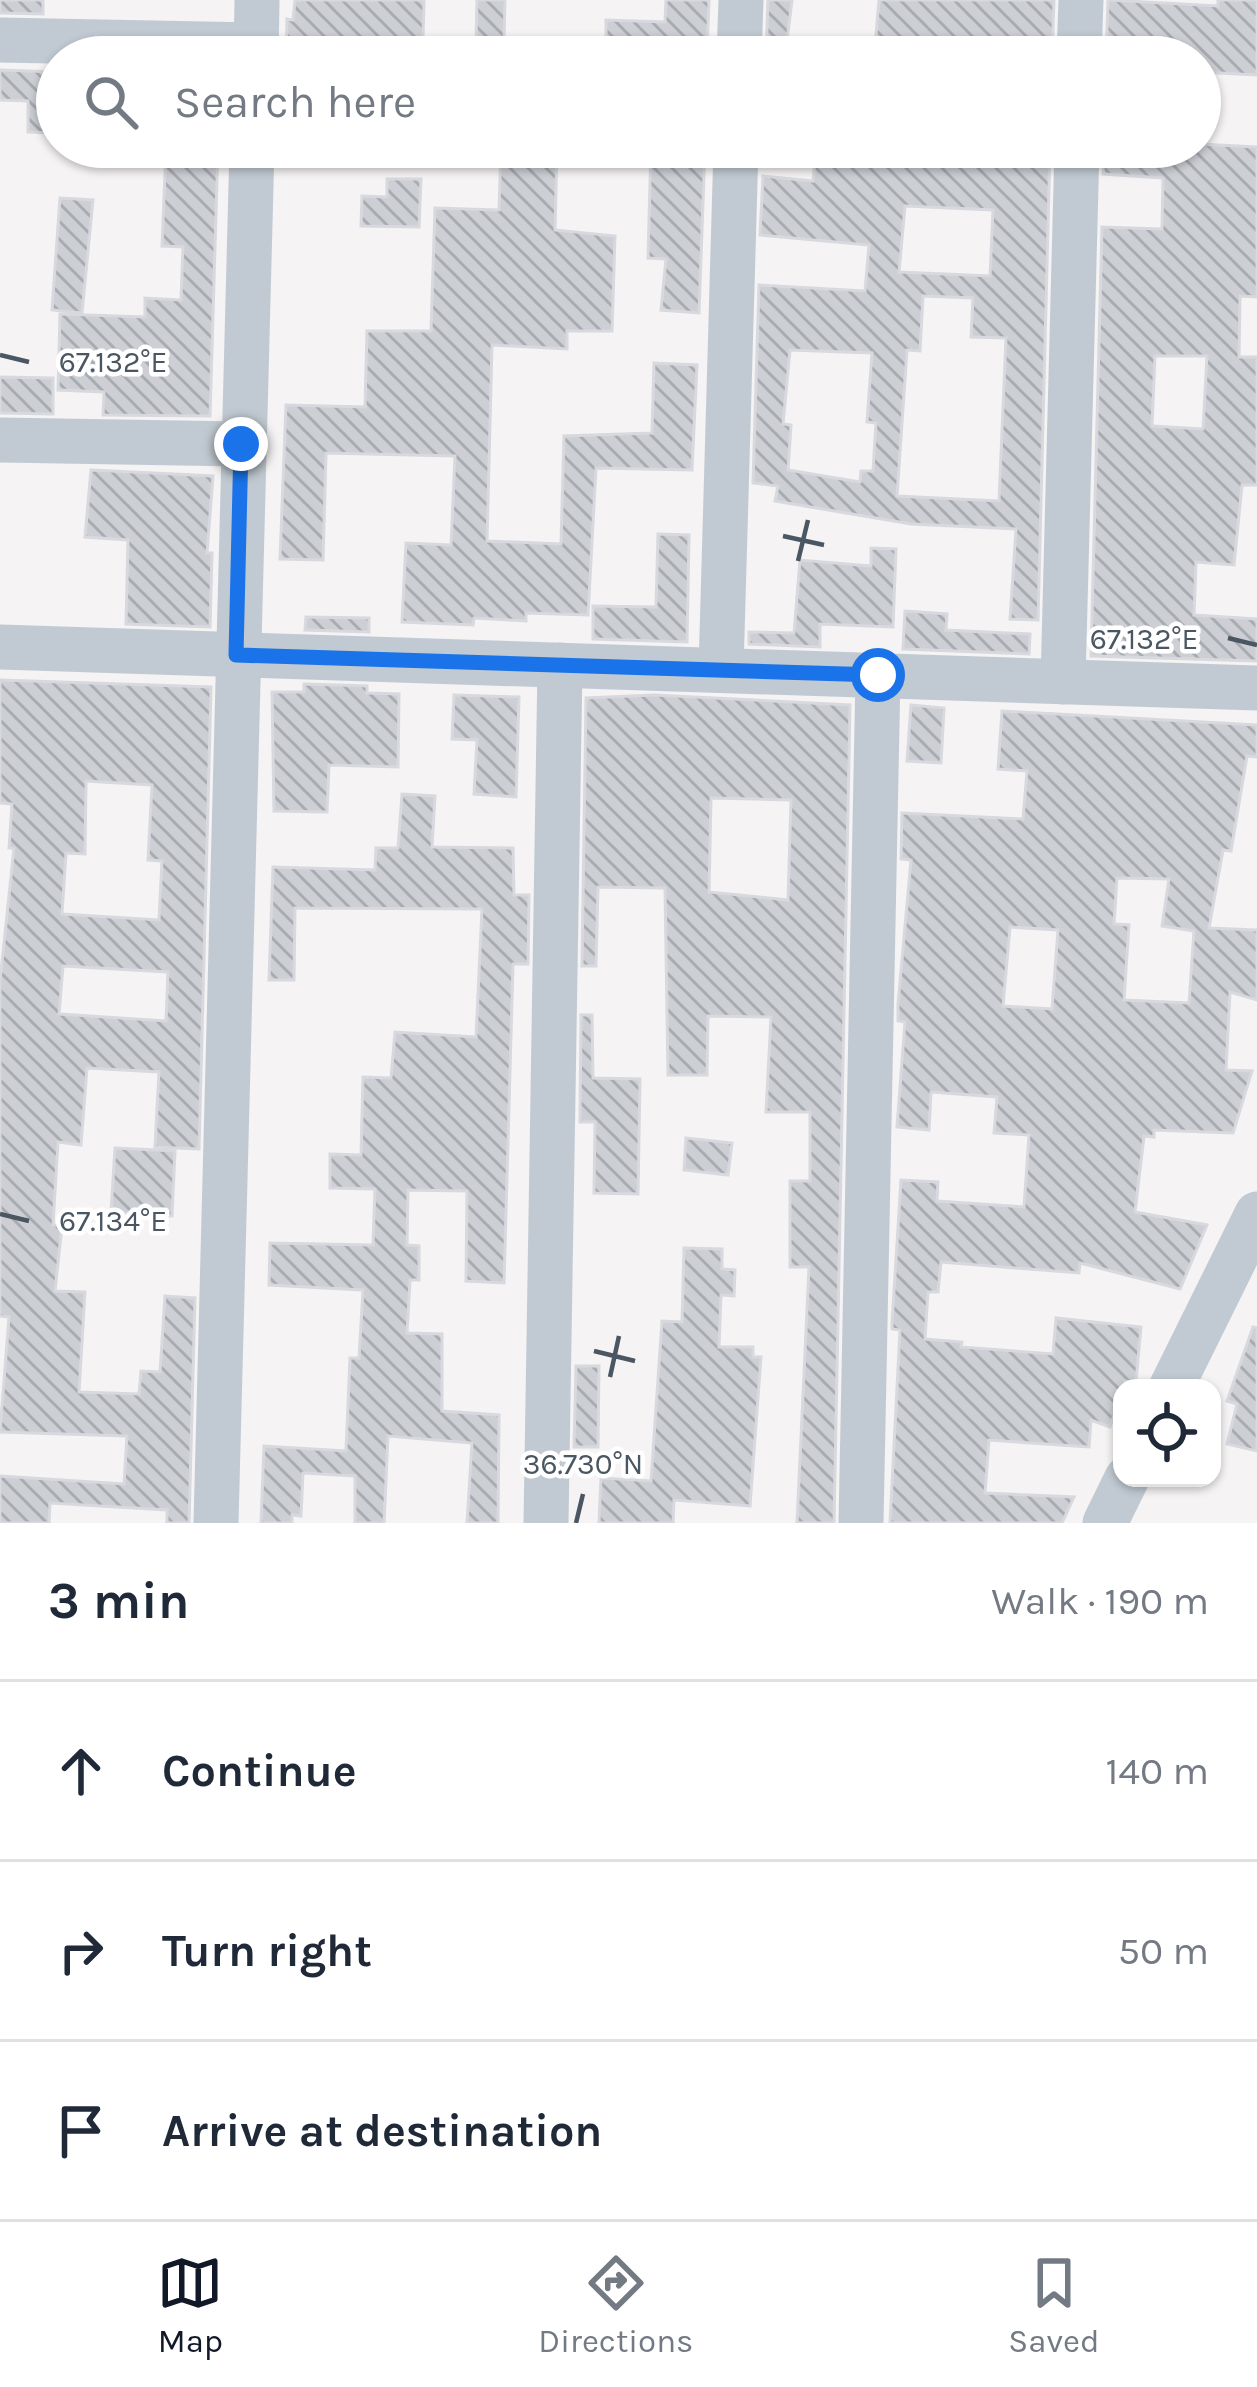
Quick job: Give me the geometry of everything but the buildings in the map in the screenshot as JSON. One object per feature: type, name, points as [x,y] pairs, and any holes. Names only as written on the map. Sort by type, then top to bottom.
[{"type":"street","points":[[256,36],[257,0]]},
{"type":"street","points":[[739,36],[740,0]]},
{"type":"street","points":[[1080,36],[1081,0]]},
{"type":"street","points":[[0,40],[36,42]]},
{"type":"street","points":[[216,1523],[251,168]]},
{"type":"street","points":[[721,670],[735,168]]},
{"type":"street","points":[[1064,682],[1076,168]]},
{"type":"street","points":[[0,440],[241,444]]},
{"type":"street","points":[[0,647],[1257,688]]},
{"type":"street","points":[[546,1523],[560,665]]},
{"type":"street","points":[[861,1523],[878,675]]},
{"type":"street","points":[[1175,1379],[1257,1214]]},
{"type":"street","points":[[1105,1523],[1123,1487]]},
{"type":"route","points":[[241,444],[236,655],[878,675]]}]
